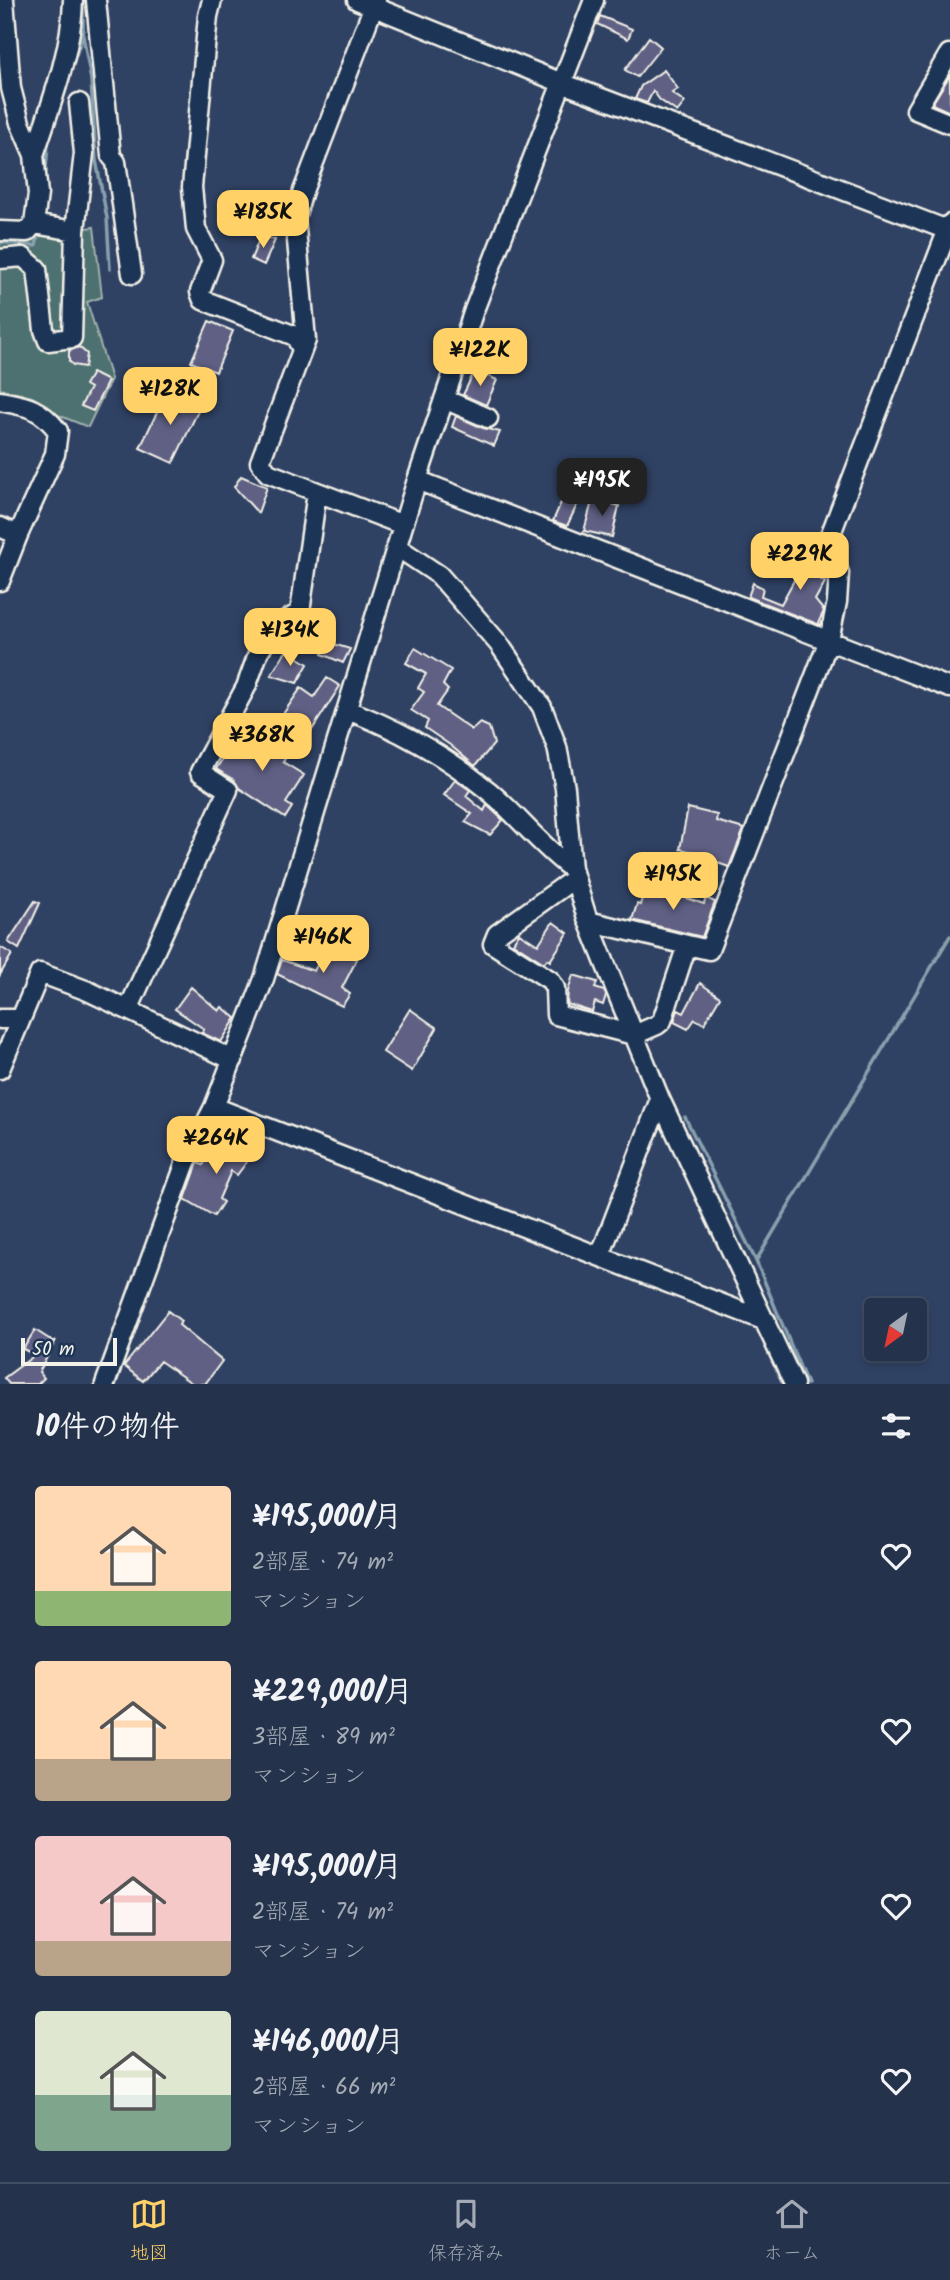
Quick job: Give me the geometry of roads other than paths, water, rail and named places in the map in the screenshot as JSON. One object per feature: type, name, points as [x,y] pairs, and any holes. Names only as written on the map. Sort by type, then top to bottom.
[{"type":"street","points":[[3,237],[27,232],[34,224],[38,194],[34,155],[20,123],[11,88],[4,0]]},
{"type":"street","points":[[34,155],[66,48],[73,0]]},
{"type":"street","points":[[96,0],[111,156],[116,162],[132,274]]},
{"type":"street","points":[[212,0],[205,42],[192,187],[197,229],[212,260],[200,292],[203,300],[295,336],[302,349]]},
{"type":"street","points":[[105,1384],[186,1162],[214,1107],[264,979],[417,480],[474,310],[594,0]]},
{"type":"street","points":[[403,525],[268,473],[260,462],[306,340],[295,218],[369,2],[562,83],[949,228],[830,536],[832,555],[839,573],[837,602],[829,640],[709,950],[588,921]]},
{"type":"street","points":[[949,54],[916,110],[950,124]]},
{"type":"street","points":[[0,259],[23,257],[37,269],[43,300],[44,330],[48,341],[72,338],[75,232],[84,153],[79,103]]},
{"type":"street","points":[[34,224],[75,232]]},
{"type":"street","points":[[444,399],[488,418]]},
{"type":"street","points":[[0,401],[28,406],[46,415],[58,431],[55,454],[0,582]]},
{"type":"street","points":[[417,480],[950,688]]},
{"type":"street","points":[[128,1010],[228,790],[200,772],[246,687],[259,651],[275,628],[300,612],[317,492]]},
{"type":"street","points":[[0,527],[18,535]]},
{"type":"street","points":[[397,547],[439,575],[499,644],[542,708],[557,747],[565,788],[573,874],[588,921],[660,1099],[794,1384]]},
{"type":"street","points":[[347,710],[389,726],[446,760],[491,793],[573,874]]},
{"type":"street","points":[[573,874],[497,934],[493,944],[550,980],[555,988],[556,1015],[634,1035],[657,1026],[662,1021],[687,945]]},
{"type":"street","points":[[0,1069],[40,973],[88,991],[233,1060]]},
{"type":"street","points":[[0,1019],[19,1019]]},
{"type":"street","points":[[600,1256],[660,1099]]},
{"type":"street","points":[[214,1107],[766,1321]]},
{"type":"waterway","points":[[68,79],[83,34],[83,0]]},
{"type":"waterway","points":[[83,36],[91,80],[96,160],[107,218],[110,269]]},
{"type":"waterway","points":[[45,181],[48,144],[56,117]]},
{"type":"waterway","points":[[0,242],[36,246],[39,231]]},
{"type":"waterway","points":[[807,1384],[756,1261],[950,936]]},
{"type":"waterway","points":[[685,1117],[756,1261]]}]
